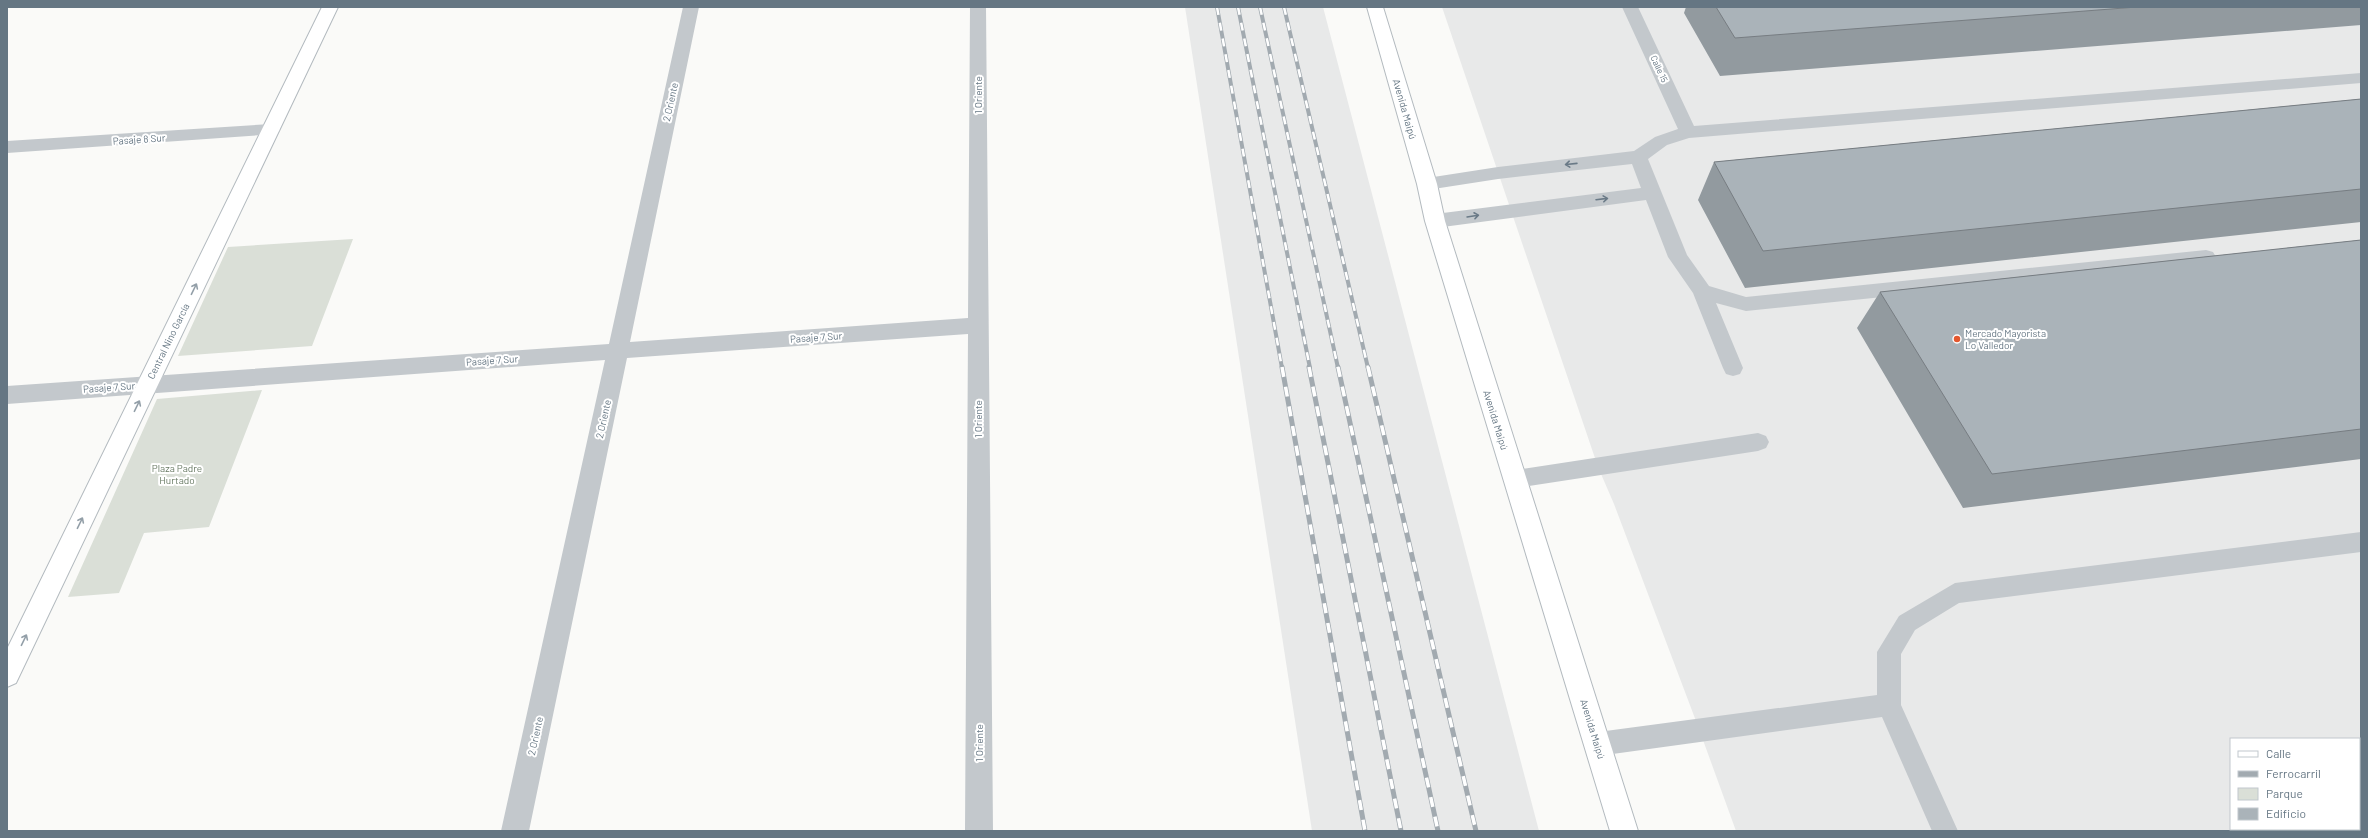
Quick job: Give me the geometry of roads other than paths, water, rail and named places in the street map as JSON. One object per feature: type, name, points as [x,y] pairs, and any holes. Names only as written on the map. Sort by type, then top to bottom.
[{"type":"main road","name":"Central Nino García","points":[[7,675],[330,7]]},
{"type":"main road","name":"Avenida Maipú","points":[[1375,7],[1427,184],[1435,221],[1624,831]]},
{"type":"street","name":"2 Oriente","points":[[515,831],[691,7]]},
{"type":"street","name":"1 Oriente","points":[[978,7],[979,831]]},
{"type":"street","name":"Pasaje 8 Sur","points":[[7,147],[271,130]]},
{"type":"street","name":"Pasaje 7 Sur","points":[[7,395],[978,325]]},
{"type":"lane","name":"Calle 15","points":[[1630,7],[1688,132]]},
{"type":"lane","points":[[1427,184],[1498,173],[1638,157],[1661,141],[1688,132],[2361,78]]},
{"type":"lane","points":[[1638,157],[1678,257],[1702,291],[1733,368]]},
{"type":"lane","points":[[1435,221],[1652,193]]},
{"type":"lane","points":[[1702,291],[1746,304],[2227,254]]},
{"type":"lane","points":[[1514,478],[1758,442]]},
{"type":"lane","points":[[1945,831],[1889,705],[1889,652],[1908,623],[1955,593],[2361,542]]},
{"type":"lane","points":[[1598,744],[1889,705]]},
{"type":"railway","points":[[1217,7],[1282,368]]},
{"type":"railway","points":[[1238,7],[1310,368]]},
{"type":"railway","points":[[1260,7],[1338,368]]},
{"type":"railway","points":[[1284,7],[1368,368]]},
{"type":"railway","points":[[1282,367],[1365,831]]},
{"type":"railway","points":[[1309,367],[1401,831]]},
{"type":"railway","points":[[1338,367],[1438,831]]},
{"type":"railway","points":[[1368,367],[1476,831]]},
{"type":"place","name":"Mercado Mayorista Lo Valledor","points":[[1957,339]]},
{"type":"park label","name":"Plaza Padre Hurtado","points":[[177,474]]}]
